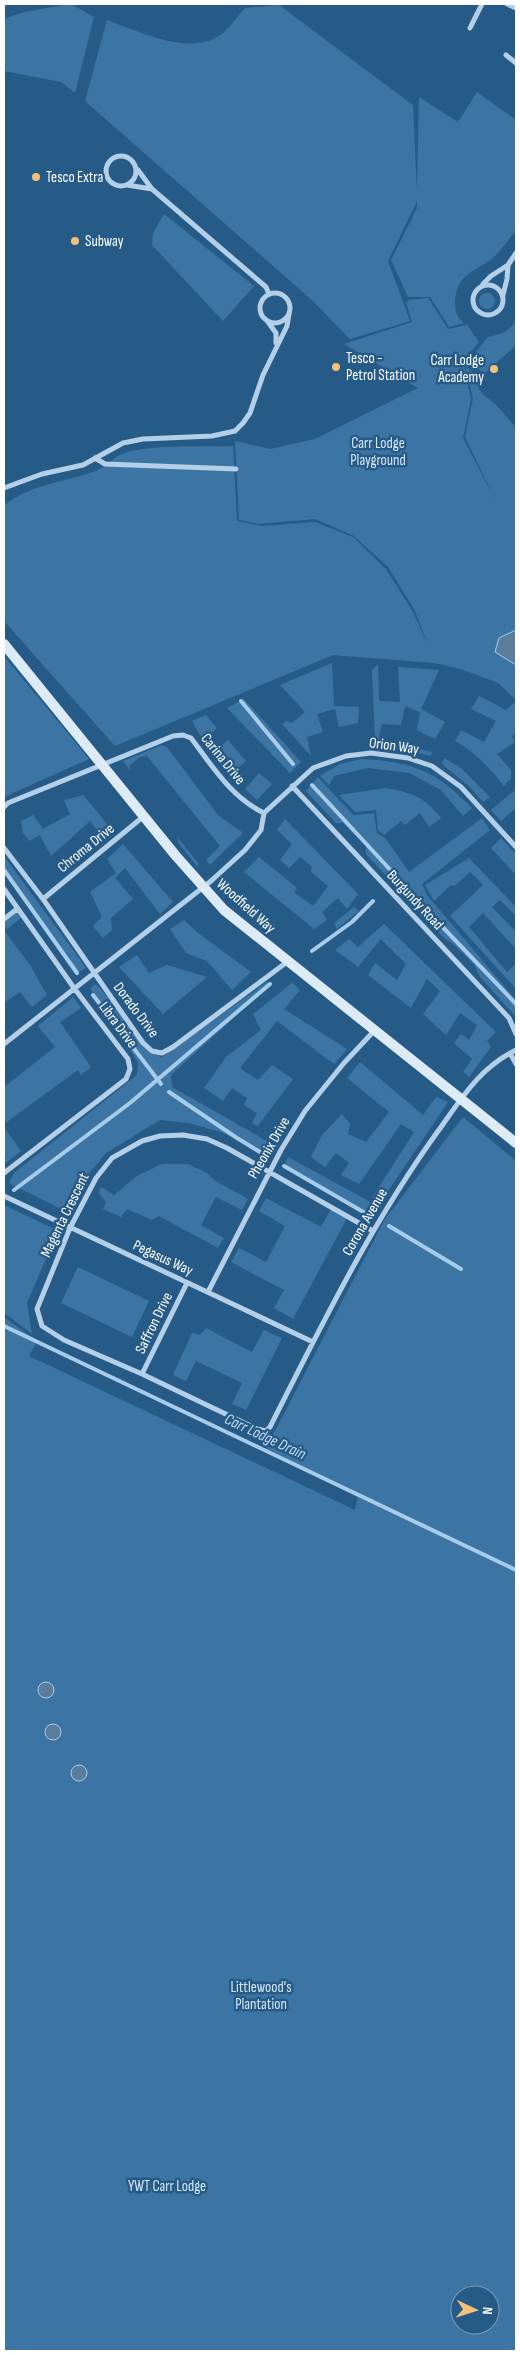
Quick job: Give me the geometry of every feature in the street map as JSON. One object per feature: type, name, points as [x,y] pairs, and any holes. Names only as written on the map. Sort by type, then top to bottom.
[{"type":"street","points":[[470,28],[482,4]]},
{"type":"street","points":[[507,4],[516,8]]},
{"type":"street","points":[[506,55],[516,63]]},
{"type":"street","points":[[152,189],[127,185],[118,186],[111,182],[106,173],[107,164],[120,155],[131,158],[140,175],[152,189],[266,287],[268,294]]},
{"type":"street","points":[[127,185],[136,175],[136,165]]},
{"type":"street","points":[[508,265],[501,307],[497,312],[485,316],[475,308],[474,294],[482,285],[508,265],[516,253]]},
{"type":"street","points":[[482,285],[495,286],[502,295]]},
{"type":"street","points":[[4,489],[42,474],[83,465],[123,443],[143,439],[212,436],[235,431],[244,424],[250,412],[263,376],[287,326],[290,308],[287,299],[280,294],[268,294],[261,301],[261,314],[276,333],[276,346]]},
{"type":"street","points":[[266,321],[277,323],[288,314]]},
{"type":"street","points":[[95,458],[105,464],[236,469]]},
{"type":"street","name":"Woodfield Way","points":[[4,644],[203,888],[224,910],[374,1032],[516,1143]]},
{"type":"street","name":"Carina Drive","points":[[103,765],[172,736],[183,735],[190,738],[233,793],[248,805],[264,813]]},
{"type":"street","name":"Orion Way","points":[[203,888],[245,850],[261,830],[264,813],[313,768],[346,756],[371,752],[408,758],[432,766],[461,786],[516,847]]},
{"type":"street","points":[[4,807],[103,765]]},
{"type":"street","name":"Burgundy Road","points":[[292,786],[509,1018],[516,1034]]},
{"type":"street","name":"Chroma Drive","points":[[42,899],[145,816]]},
{"type":"street","name":"Dorado Drive","points":[[4,848],[143,1043],[152,1051],[162,1054],[288,962]]},
{"type":"street","points":[[4,1044],[203,888]]},
{"type":"street","name":"Libra Drive","points":[[4,889],[74,988],[128,1059],[130,1068],[126,1079],[4,1173]]},
{"type":"street","points":[[4,919],[17,909]]},
{"type":"street","name":"Pheonix Drive","points":[[208,1292],[270,1171],[306,1111],[344,1063],[374,1032]]},
{"type":"street","name":"Corona Avenue","points":[[266,1431],[270,1427],[373,1231],[415,1163],[461,1099],[490,1065],[516,1050]]},
{"type":"street","points":[[510,1053],[516,1064]]},
{"type":"street","name":"Magenta Crescent","points":[[266,1431],[257,1429],[142,1374],[64,1340],[42,1326],[38,1309],[70,1228],[96,1178],[112,1158],[142,1141],[160,1136],[183,1135],[207,1139],[270,1171],[373,1231]]},
{"type":"street","name":"Pegasus Way","points":[[4,1196],[313,1342]]},
{"type":"street","name":"Saffron Drive","points":[[142,1374],[188,1284]]},
{"type":"green space","points":[[71,4],[94,17],[75,93],[61,82],[4,71],[4,19],[24,12]]},
{"type":"green space","points":[[279,5],[413,105],[417,192],[419,97],[458,122],[477,92],[516,120],[516,230],[496,255],[469,273],[459,284],[456,292],[455,309],[464,323],[449,327],[430,297],[408,297],[391,260],[417,208],[417,201],[388,261],[410,321],[350,339],[313,301],[85,101],[107,20],[149,36],[180,43],[195,43],[209,40],[222,34],[245,8]]},
{"type":"green space","points":[[164,214],[254,286],[223,321],[152,245],[153,233]]},
{"type":"green space","points":[[487,293],[495,301],[487,309],[479,301]]},
{"type":"green space","name":"Carr Lodge Playground","points":[[428,298],[448,329],[467,325],[479,342],[463,362],[471,399],[463,438],[495,499],[465,437],[473,398],[465,366],[478,376],[481,392],[498,407],[514,426],[516,425],[516,700],[498,683],[461,669],[435,663],[333,655],[115,746],[4,621],[4,505],[36,488],[97,471],[118,456],[133,451],[160,447],[233,446],[237,521],[261,526],[315,522],[353,537],[386,569],[413,612],[428,645],[415,611],[388,567],[354,536],[315,519],[258,524],[239,520],[235,441],[270,449],[315,439],[418,388],[344,344],[412,322],[407,300]]},
{"type":"green space","points":[[516,320],[516,345],[484,374],[469,361],[488,337],[504,332]]},
{"type":"green space","points":[[4,656],[89,759],[4,797]]},
{"type":"green space","points":[[332,663],[334,706],[359,707],[358,723],[339,727],[335,709],[317,714],[323,732],[307,737],[311,756],[282,724],[287,721],[292,723],[305,712],[280,685]]},
{"type":"green space","points":[[378,664],[379,701],[400,702],[398,667],[439,670],[421,709],[445,722],[435,739],[417,730],[420,712],[405,706],[401,725],[382,724],[379,737],[389,746],[393,742],[432,752],[431,756],[389,747],[375,740],[372,670]]},
{"type":"green space","points":[[479,696],[506,710],[515,702],[516,704],[516,733],[512,736],[515,742],[497,754],[511,770],[511,778],[504,786],[482,761],[455,741],[461,730],[484,742],[496,721],[471,709]]},
{"type":"green space","points":[[244,699],[301,762],[290,773],[227,708]]},
{"type":"green space","points":[[206,715],[217,728],[203,740],[192,721]]},
{"type":"green space","points":[[228,740],[246,761],[232,773],[214,752]]},
{"type":"green space","points":[[162,745],[167,747],[218,815],[243,833],[210,865],[206,860],[220,846],[147,756],[140,757],[130,765],[130,770],[123,761]]},
{"type":"green space","points":[[444,758],[461,768],[490,797],[483,802],[471,788],[442,764]]},
{"type":"green space","points":[[361,759],[379,760],[422,770],[446,785],[472,808],[463,816],[441,790],[409,773],[368,768],[334,776],[329,785],[320,776],[340,764]]},
{"type":"green space","points":[[259,773],[272,784],[257,800],[245,789]]},
{"type":"green space","points":[[318,777],[353,815],[374,813],[377,833],[386,839],[409,872],[482,818],[490,830],[422,884],[427,895],[516,1000],[516,1017],[480,977],[474,964],[452,943],[445,939],[366,854],[366,846],[343,823],[336,823],[306,791]]},
{"type":"green space","points":[[386,788],[411,794],[423,800],[441,818],[429,827],[420,813],[405,825],[401,821],[384,835],[378,830],[376,810],[355,812],[339,795]]},
{"type":"green space","points":[[516,789],[516,808],[501,821],[491,810]]},
{"type":"green space","points":[[83,795],[113,831],[103,838],[90,821],[51,856],[40,835],[29,841],[23,833],[21,821],[33,815],[43,829],[70,814],[64,800]]},
{"type":"green space","points":[[285,819],[358,894],[347,909],[338,898],[322,912],[327,920],[314,929],[244,872],[259,857],[296,887],[295,893],[312,905],[315,904],[328,886],[311,872],[312,867],[300,857],[289,868],[280,860],[292,844],[277,830]]},
{"type":"green space","points":[[178,838],[199,864],[197,866],[178,842]]},
{"type":"green space","points":[[501,838],[516,854],[516,875],[491,848]]},
{"type":"green space","points":[[123,844],[173,902],[160,914],[125,868],[115,878],[133,899],[111,918],[112,930],[103,938],[93,926],[102,917],[90,892],[116,873],[107,859]]},
{"type":"green space","points":[[4,856],[86,968],[77,973],[4,870]]},
{"type":"green space","points":[[469,858],[516,907],[516,916],[500,900],[492,907],[516,932],[516,949],[483,913],[469,927],[507,972],[516,964],[516,989],[450,916],[483,885],[470,872],[454,886],[451,885],[434,901],[425,885]]},
{"type":"green space","points":[[354,907],[359,911],[337,929],[334,923]]},
{"type":"green space","points":[[17,911],[22,917],[6,930],[4,921]]},
{"type":"green space","points":[[184,920],[198,933],[251,972],[232,990],[207,961],[186,953],[170,929]]},
{"type":"green space","points":[[384,924],[496,1032],[487,1041],[491,1047],[469,1077],[463,1072],[472,1059],[454,1043],[461,1034],[469,1040],[477,1025],[460,1013],[446,1035],[423,1014],[440,991],[427,979],[411,1008],[368,975],[375,963],[397,980],[406,964],[381,939],[358,967],[335,950],[349,939],[358,947]]},
{"type":"green space","points":[[4,930],[30,965],[47,995],[32,1007],[20,992],[4,1003]]},
{"type":"green space","points":[[137,955],[149,973],[167,965],[207,977],[163,1014],[119,967]]},
{"type":"green space","points":[[267,982],[272,983],[171,1075],[172,1087],[274,1145],[268,1155],[221,1132],[189,1123],[160,1120],[106,1153],[86,1177],[65,1211],[9,1183],[14,1173],[137,1075],[138,1062],[90,988],[96,984],[161,1058]]},
{"type":"green space","points":[[292,983],[300,990],[284,1009],[347,1049],[334,1064],[277,1021],[240,1068],[258,1080],[272,1065],[293,1079],[258,1126],[252,1123],[257,1113],[244,1105],[247,1098],[232,1088],[223,1101],[204,1088],[226,1057],[261,1030],[253,1014]]},
{"type":"green space","points":[[73,997],[81,1008],[60,1022],[91,1067],[81,1075],[78,1070],[4,1124],[4,1087],[55,1047],[38,1026]]},
{"type":"green space","points":[[360,1062],[423,1115],[436,1097],[448,1102],[380,1203],[372,1198],[414,1132],[401,1124],[359,1184],[341,1175],[349,1163],[336,1153],[325,1167],[311,1157],[322,1135],[342,1114],[350,1124],[348,1134],[366,1142],[389,1112],[347,1078]]},
{"type":"green space","points":[[463,1117],[516,1161],[516,2351],[4,2351],[4,1317],[37,1341],[29,1356],[355,1510],[358,1495],[266,1448],[385,1219]]},
{"type":"green space","points":[[4,1127],[21,1151],[6,1163],[4,1160]]},
{"type":"green space","points":[[288,1157],[376,1205],[369,1215],[284,1166]]},
{"type":"green space","points":[[162,1164],[188,1164],[207,1173],[214,1180],[248,1199],[242,1210],[216,1197],[201,1225],[224,1238],[218,1248],[159,1216],[152,1220],[127,1209],[121,1217],[103,1209],[106,1203],[99,1193],[101,1187],[114,1195],[137,1176]]},
{"type":"green space","points":[[266,1198],[321,1227],[331,1209],[347,1218],[293,1319],[274,1308],[284,1290],[231,1262],[239,1248],[266,1262],[285,1226],[259,1211]]},
{"type":"green space","points":[[4,1205],[58,1231],[27,1303],[32,1334],[4,1313]]},
{"type":"green space","points":[[78,1267],[149,1301],[132,1337],[61,1303]]},
{"type":"green space","points":[[206,1328],[252,1352],[264,1330],[282,1338],[246,1410],[232,1404],[242,1383],[196,1361],[186,1381],[173,1375],[192,1333],[200,1335]]},
{"type":"shaded area","points":[[516,630],[516,665],[495,652],[499,638]]},
{"type":"shaded area","points":[[46,1682],[52,1684],[54,1690],[52,1696],[46,1698],[40,1696],[38,1690],[40,1684]]},
{"type":"shaded area","points":[[53,1724],[59,1726],[61,1732],[59,1738],[53,1740],[47,1738],[45,1732],[47,1726]]},
{"type":"shaded area","points":[[79,1765],[85,1767],[87,1773],[85,1779],[79,1781],[73,1779],[71,1773],[73,1767]]},
{"type":"waterway","points":[[241,701],[293,764]]},
{"type":"waterway","points":[[312,785],[395,875]]},
{"type":"waterway","points":[[4,870],[77,973]]},
{"type":"waterway","points":[[413,896],[516,1004]]},
{"type":"waterway","points":[[312,951],[352,922],[373,901]]},
{"type":"waterway","points":[[14,1190],[130,1103],[270,984]]},
{"type":"waterway","points":[[93,995],[161,1084]]},
{"type":"waterway","points":[[169,1092],[268,1157]]},
{"type":"waterway","points":[[284,1166],[372,1217]]},
{"type":"waterway","points":[[389,1226],[461,1269]]},
{"type":"waterway","name":"Carr Lodge Drain","points":[[4,1326],[516,1570]]},
{"type":"place","name":"Tesco Extra","points":[[36,177]]},
{"type":"place","name":"Subway","points":[[75,241]]},
{"type":"place","name":"Tesco - Petrol Station","points":[[336,367]]},
{"type":"place","name":"Carr Lodge Academy","points":[[494,369]]},
{"type":"park label","name":"Littlewood's Plantation","points":[[261,1996]]},
{"type":"park label","name":"YWT Carr Lodge","points":[[167,2186]]}]
